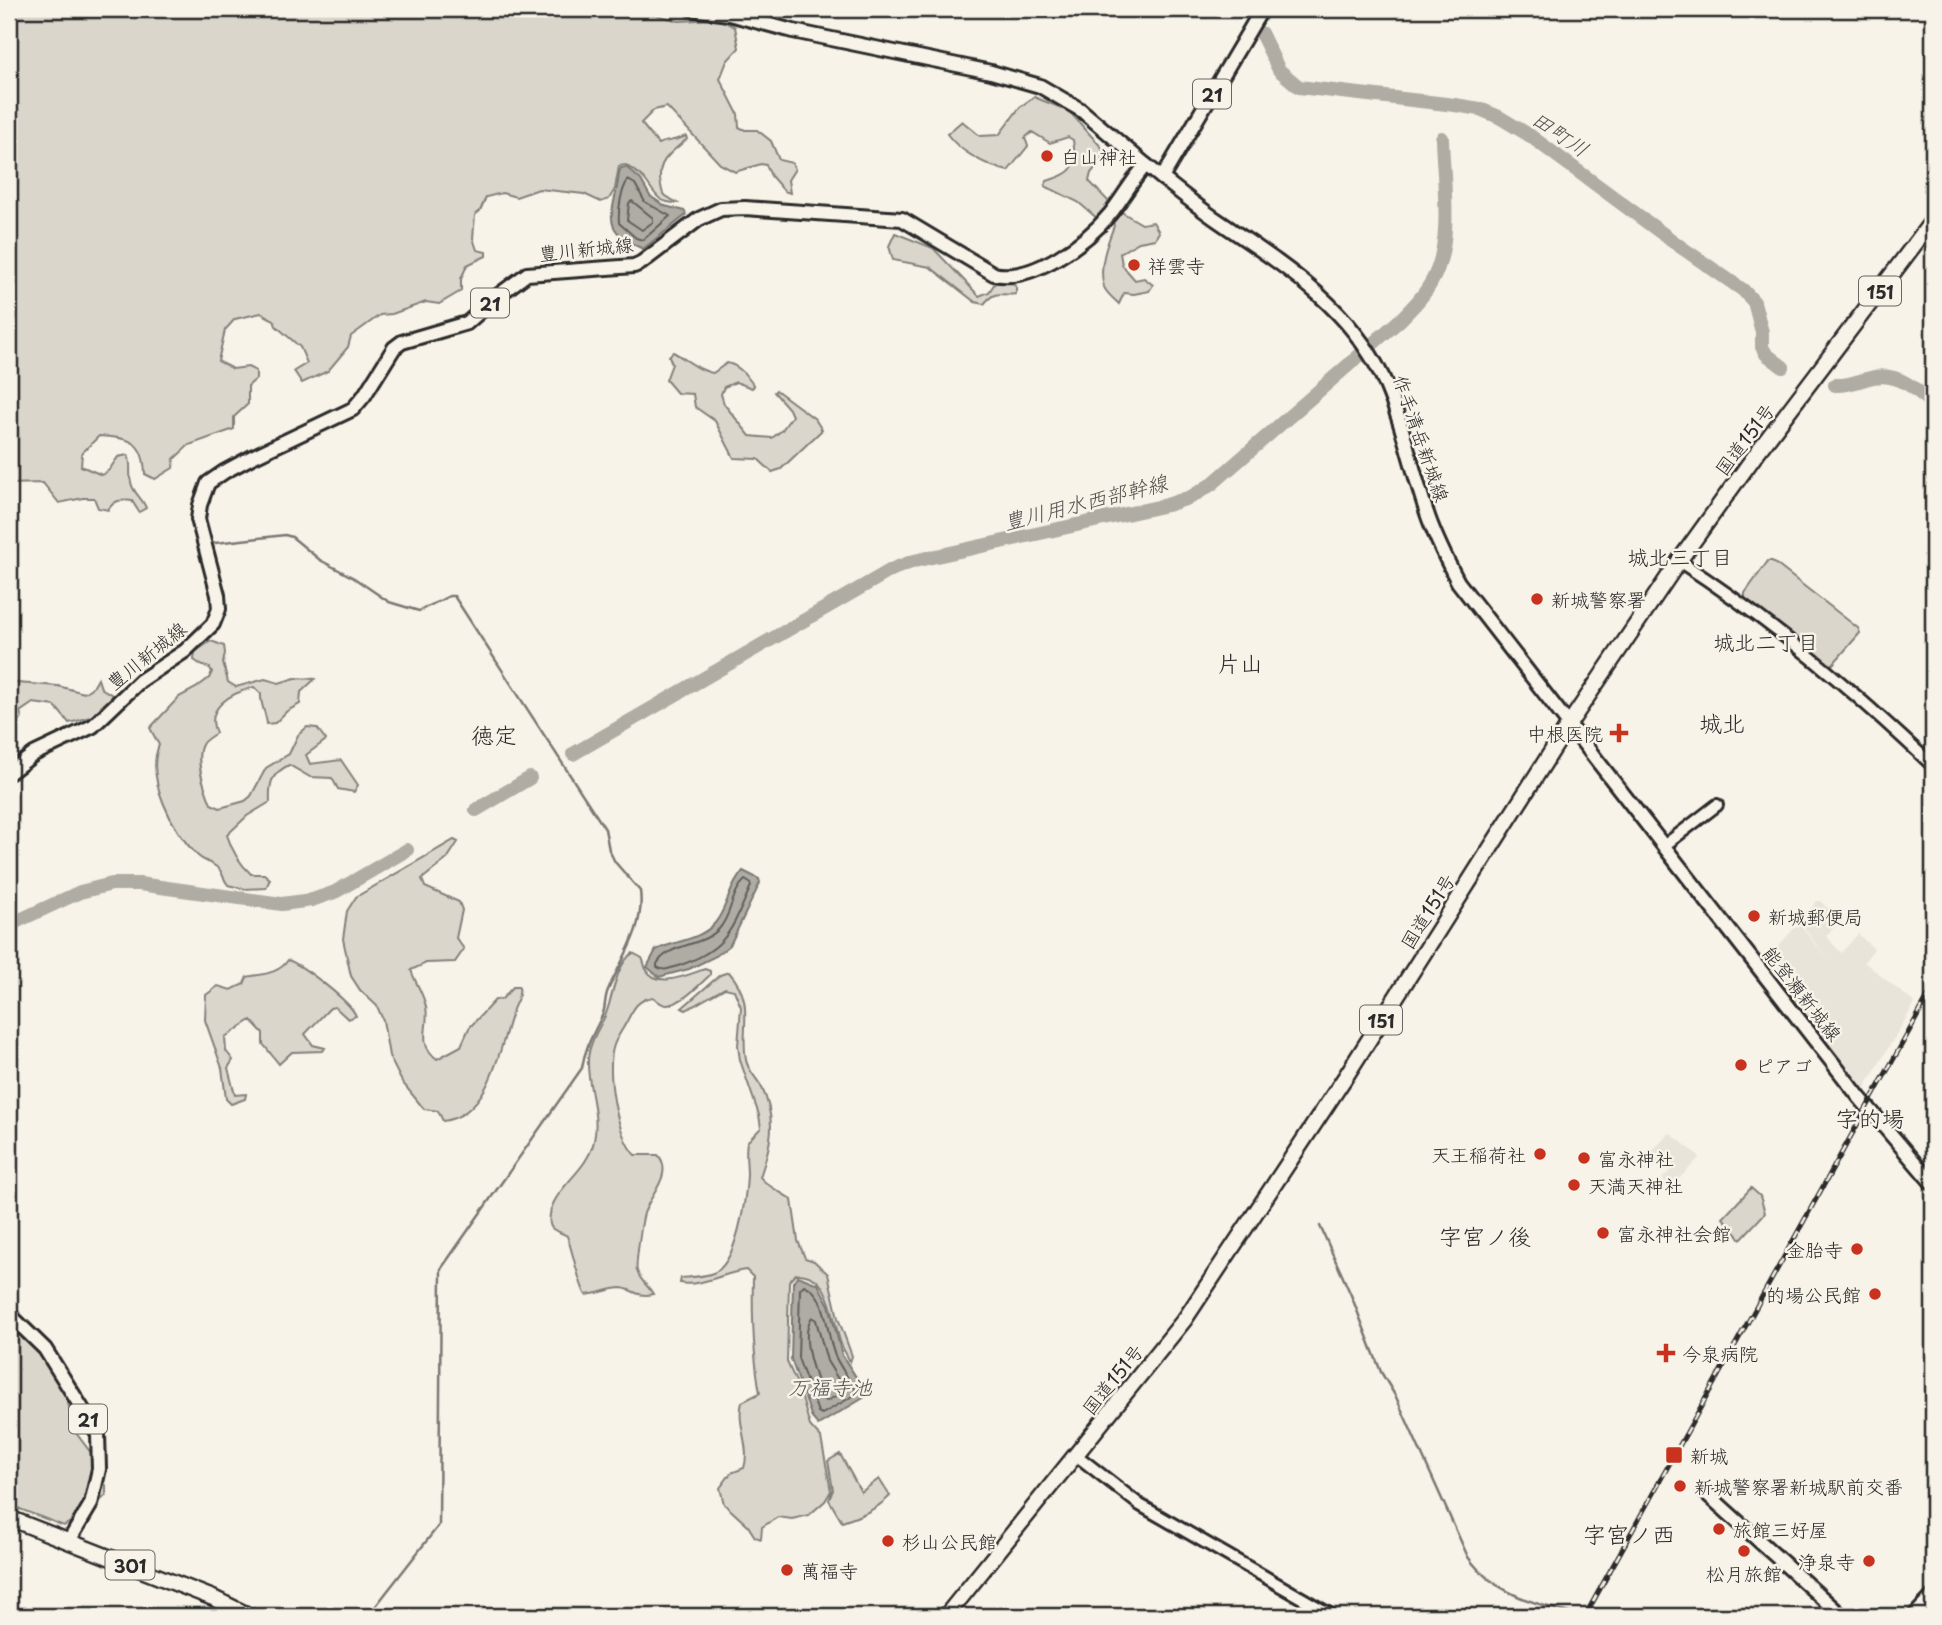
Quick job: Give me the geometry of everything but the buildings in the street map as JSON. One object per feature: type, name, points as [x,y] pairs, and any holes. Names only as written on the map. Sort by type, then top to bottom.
[{"type":"highway","name":"国道151号","points":[[946,1616],[1185,1319],[1346,1076],[1569,724],[1679,561],[1759,450],[1933,220]]},
{"type":"highway","name":"301","points":[[9,1518],[213,1598],[250,1616]]},
{"type":"main road","points":[[691,9],[729,14],[805,34],[991,72],[1040,86],[1081,110],[1161,178]]},
{"type":"main road","name":"21","points":[[1161,178],[1262,9]]},
{"type":"main road","name":"豊川新城線","points":[[9,773],[34,754],[93,726],[140,681],[185,651],[212,624],[219,609],[218,595],[198,519],[208,483],[252,457],[353,409],[394,348],[402,342],[467,323],[527,274],[634,266],[648,260],[698,219],[722,209],[745,208],[902,219],[982,268],[1006,277],[1019,276],[1053,261],[1100,225],[1146,165]]},
{"type":"main road","name":"作手清岳新城線","points":[[1161,178],[1215,219],[1292,271],[1324,298],[1361,341],[1372,357],[1393,404],[1429,518],[1447,562],[1473,602],[1569,724]]},
{"type":"main road","name":"能登瀬新城線","points":[[1569,724],[1860,1098],[1933,1184]]},
{"type":"main road","name":"21","points":[[9,1314],[45,1349],[98,1434],[99,1469],[91,1504],[69,1541]]},
{"type":"main road","points":[[1704,1491],[1842,1616]]},
{"type":"main road","points":[[1914,1616],[1932,1599]]},
{"type":"street","points":[[1679,561],[1736,598],[1831,672],[1933,766]]},
{"type":"street","points":[[1665,845],[1717,805]]},
{"type":"street","points":[[1076,1455],[1140,1505],[1333,1616]]},
{"type":"shaded area","points":[[9,9],[634,9],[679,21],[719,19],[735,27],[739,48],[727,61],[720,79],[738,114],[739,127],[757,130],[771,141],[779,160],[792,163],[795,169],[788,180],[790,193],[784,191],[771,176],[766,165],[735,172],[720,164],[667,107],[654,110],[641,123],[658,144],[686,136],[687,139],[667,157],[661,168],[663,194],[677,203],[661,199],[643,178],[626,165],[619,166],[615,189],[609,199],[601,202],[584,194],[539,189],[516,197],[502,193],[486,197],[480,211],[475,215],[473,238],[477,250],[486,252],[486,256],[467,265],[461,279],[461,291],[439,304],[426,302],[392,314],[380,315],[351,336],[348,347],[328,371],[302,383],[294,371],[307,363],[300,347],[276,326],[274,320],[261,313],[235,319],[225,330],[218,361],[233,369],[248,367],[256,371],[256,379],[248,386],[248,404],[234,417],[234,429],[189,445],[174,459],[173,468],[155,479],[145,474],[142,454],[133,443],[99,436],[82,453],[81,466],[102,475],[118,457],[128,455],[131,484],[146,508],[139,512],[132,501],[124,500],[115,502],[108,510],[98,508],[94,498],[59,503],[43,483],[9,484]]},
{"type":"shaded area","points":[[1034,97],[1069,111],[1103,149],[1103,159],[1091,173],[1089,181],[1110,203],[1098,219],[1078,202],[1045,186],[1047,181],[1072,168],[1073,140],[1068,137],[1050,143],[1032,132],[1025,138],[1028,146],[1008,171],[974,157],[959,147],[947,134],[962,121],[980,136],[999,135],[1020,107]]},
{"type":"shaded area","points":[[1118,210],[1142,224],[1153,222],[1159,232],[1155,239],[1139,242],[1120,253],[1122,265],[1135,280],[1144,278],[1153,285],[1149,291],[1124,293],[1119,304],[1108,294],[1102,279],[1104,256],[1114,226],[1112,218]]},
{"type":"shaded area","points":[[895,233],[933,248],[979,296],[989,292],[995,283],[1008,282],[1016,286],[1016,294],[996,295],[984,304],[975,302],[930,267],[893,260],[889,246]]},
{"type":"shaded area","points":[[673,352],[708,372],[713,373],[727,363],[736,366],[746,375],[754,386],[752,388],[736,382],[724,387],[721,394],[724,404],[750,436],[772,438],[792,416],[774,392],[776,390],[815,419],[822,430],[781,469],[772,472],[758,459],[734,458],[715,421],[695,407],[693,394],[677,393],[666,380],[672,364],[669,356]]},
{"type":"shaded area","points":[[1768,561],[1772,561],[1858,628],[1860,633],[1833,664],[1827,665],[1745,598],[1745,593]]},
{"type":"shaded area","points":[[211,641],[224,646],[223,663],[228,682],[236,687],[265,679],[279,683],[295,678],[315,679],[301,692],[300,704],[287,711],[275,723],[267,724],[261,694],[254,687],[222,702],[214,716],[216,733],[203,743],[199,757],[201,774],[211,804],[220,808],[245,801],[251,796],[266,768],[289,754],[298,735],[307,727],[317,728],[326,740],[306,755],[310,764],[341,760],[358,785],[354,792],[338,789],[332,778],[310,777],[289,765],[278,772],[271,784],[270,802],[247,816],[227,835],[236,856],[247,870],[251,874],[264,874],[270,879],[266,888],[244,889],[228,885],[220,870],[197,855],[188,845],[171,819],[159,788],[156,759],[159,745],[150,728],[179,697],[209,678],[212,672],[210,668],[194,660],[195,652]]},
{"type":"shaded area","points":[[9,676],[17,683],[58,686],[84,693],[94,686],[98,679],[101,688],[114,696],[100,712],[69,723],[55,706],[33,703],[20,712],[22,718],[18,721],[9,715]]},
{"type":"shaded area","points":[[454,840],[458,842],[447,859],[422,879],[425,887],[459,902],[462,910],[456,938],[464,949],[455,962],[426,963],[411,970],[425,1002],[425,1041],[431,1053],[437,1059],[461,1046],[469,1028],[495,1000],[502,999],[513,987],[519,987],[519,990],[491,1078],[472,1106],[459,1116],[443,1121],[438,1111],[424,1109],[402,1082],[389,1056],[383,1020],[377,1006],[360,990],[351,976],[343,939],[347,911],[356,897]]},
{"type":"shaded area","points":[[1817,901],[1840,920],[1826,936],[1841,953],[1858,934],[1874,949],[1864,962],[1915,1003],[1864,1089],[1763,963],[1799,923],[1831,965],[1800,922]]},
{"type":"shaded area","points":[[633,953],[642,958],[646,969],[658,979],[674,979],[705,969],[710,971],[710,975],[691,993],[674,1003],[664,1005],[653,997],[640,1002],[614,1045],[612,1086],[623,1134],[635,1155],[658,1155],[664,1169],[644,1215],[637,1261],[638,1274],[653,1294],[642,1295],[620,1288],[586,1295],[567,1236],[551,1227],[550,1213],[557,1196],[591,1151],[595,1120],[588,1055],[608,1009],[618,973]]},
{"type":"shaded area","points":[[288,960],[325,985],[345,1002],[356,1016],[348,1019],[335,1007],[330,1008],[305,1034],[313,1045],[325,1048],[323,1051],[292,1052],[279,1064],[263,1044],[263,1033],[251,1020],[225,1037],[226,1051],[233,1060],[228,1068],[235,1095],[246,1094],[245,1099],[231,1104],[226,1099],[222,1068],[205,1020],[206,995],[218,986],[231,990],[244,984],[247,977],[275,971]]},
{"type":"shaded area","points":[[729,972],[737,983],[745,1005],[747,1064],[762,1088],[770,1111],[771,1133],[760,1177],[792,1200],[798,1241],[805,1258],[814,1261],[828,1274],[838,1318],[852,1356],[850,1362],[841,1344],[832,1309],[823,1288],[808,1276],[796,1274],[789,1281],[787,1362],[799,1388],[810,1426],[821,1438],[831,1491],[825,1501],[809,1515],[792,1519],[778,1517],[762,1527],[761,1539],[755,1537],[748,1526],[724,1504],[720,1488],[731,1473],[744,1468],[746,1452],[741,1419],[742,1402],[760,1393],[754,1335],[753,1277],[746,1270],[696,1283],[680,1283],[681,1278],[713,1273],[728,1258],[739,1230],[745,1199],[747,1142],[761,1128],[740,1060],[738,1046],[741,1007],[734,990],[725,988],[686,1010],[682,1008],[720,975]]},
{"type":"shaded area","points":[[1670,1133],[1700,1157],[1671,1187],[1662,1179],[1671,1169],[1660,1159],[1649,1174],[1638,1165]]},
{"type":"shaded area","points":[[1751,1188],[1760,1196],[1765,1213],[1741,1239],[1723,1218]]},
{"type":"shaded area","points":[[9,1323],[41,1356],[60,1382],[70,1410],[70,1425],[91,1453],[94,1478],[106,1485],[106,1495],[97,1504],[83,1508],[75,1519],[64,1526],[17,1508],[9,1496]]},
{"type":"shaded area","points":[[840,1454],[861,1492],[879,1479],[890,1496],[868,1512],[842,1522],[829,1500],[833,1490],[828,1461]]},
{"type":"water","points":[[626,167],[641,180],[650,196],[665,206],[685,211],[686,215],[643,249],[619,234],[612,218],[619,173],[621,168]]},
{"type":"water","points":[[743,871],[759,879],[760,883],[730,945],[716,956],[689,969],[659,977],[647,967],[656,950],[695,937],[715,923]]},
{"type":"water","name":"万福寺池","points":[[798,1276],[818,1284],[829,1305],[842,1355],[863,1388],[865,1397],[818,1425],[812,1418],[791,1359],[793,1282]]},
{"type":"waterway","name":"田町川","points":[[1261,33],[1279,70],[1299,87],[1480,109],[1529,135],[1743,290],[1754,302],[1762,332],[1762,347],[1766,354],[1783,367]]},
{"type":"waterway","name":"豊川用水西部幹線","points":[[573,754],[893,569],[914,561],[1167,505],[1191,497],[1212,484],[1400,320],[1427,289],[1440,262],[1445,227],[1442,138]]},
{"type":"waterway","name":"田町川","points":[[1835,385],[1874,377],[1891,377],[1907,383],[1933,406]]},
{"type":"waterway","points":[[215,543],[285,535],[292,537],[320,560],[354,578],[389,602],[419,611],[454,596],[605,829],[609,850],[615,862],[640,891],[641,905],[636,930],[608,990],[603,1013],[587,1048],[582,1068],[441,1269],[439,1525],[368,1616]]},
{"type":"waterway","name":"豊川用水西部幹線","points":[[476,810],[530,778]]},
{"type":"waterway","name":"豊川用水西部幹線","points":[[9,925],[80,892],[112,884],[139,884],[282,904],[312,900],[335,892],[407,850]]},
{"type":"waterway","points":[[1320,1226],[1381,1372],[1396,1397],[1468,1557],[1491,1581],[1504,1589],[1533,1602],[1580,1616]]},
{"type":"railway","points":[[1585,1616],[1933,988]]},
{"type":"place","name":"白山神社","points":[[1047,156]]},
{"type":"place","name":"祥雲寺","points":[[1134,265]]},
{"type":"place","name":"新城警察署","points":[[1537,599]]},
{"type":"place","name":"中根医院","points":[[1619,733]]},
{"type":"place","name":"新城郵便局","points":[[1754,916]]},
{"type":"place","name":"ピアゴ","points":[[1741,1065]]},
{"type":"place","name":"天王稲荷社","points":[[1540,1154]]},
{"type":"place","name":"富永神社","points":[[1584,1158]]},
{"type":"place","name":"天満天神社","points":[[1574,1185]]},
{"type":"place","name":"富永神社会館","points":[[1603,1233]]},
{"type":"place","name":"金胎寺","points":[[1857,1249]]},
{"type":"place","name":"的場公民館","points":[[1875,1294]]},
{"type":"place","name":"今泉病院","points":[[1666,1353]]},
{"type":"place","name":"新城","points":[[1674,1455]]},
{"type":"place","name":"新城警察署新城駅前交番","points":[[1680,1486]]},
{"type":"place","name":"旅館三好屋","points":[[1719,1529]]},
{"type":"place","name":"杉山公民館","points":[[888,1541]]},
{"type":"place","name":"松月旅館","points":[[1744,1551]]},
{"type":"place","name":"浄泉寺","points":[[1869,1561]]},
{"type":"place","name":"萬福寺","points":[[787,1570]]},
{"type":"district","name":"城北三丁目","points":[[1680,556]]},
{"type":"district","name":"城北二丁目","points":[[1766,641]]},
{"type":"district","name":"片山","points":[[1240,662]]},
{"type":"district","name":"城北","points":[[1722,722]]},
{"type":"district","name":"徳定","points":[[494,734]]},
{"type":"district","name":"字的場","points":[[1870,1117]]},
{"type":"district","name":"字宮ノ後","points":[[1485,1235]]},
{"type":"district","name":"字宮ノ西","points":[[1629,1533]]}]
